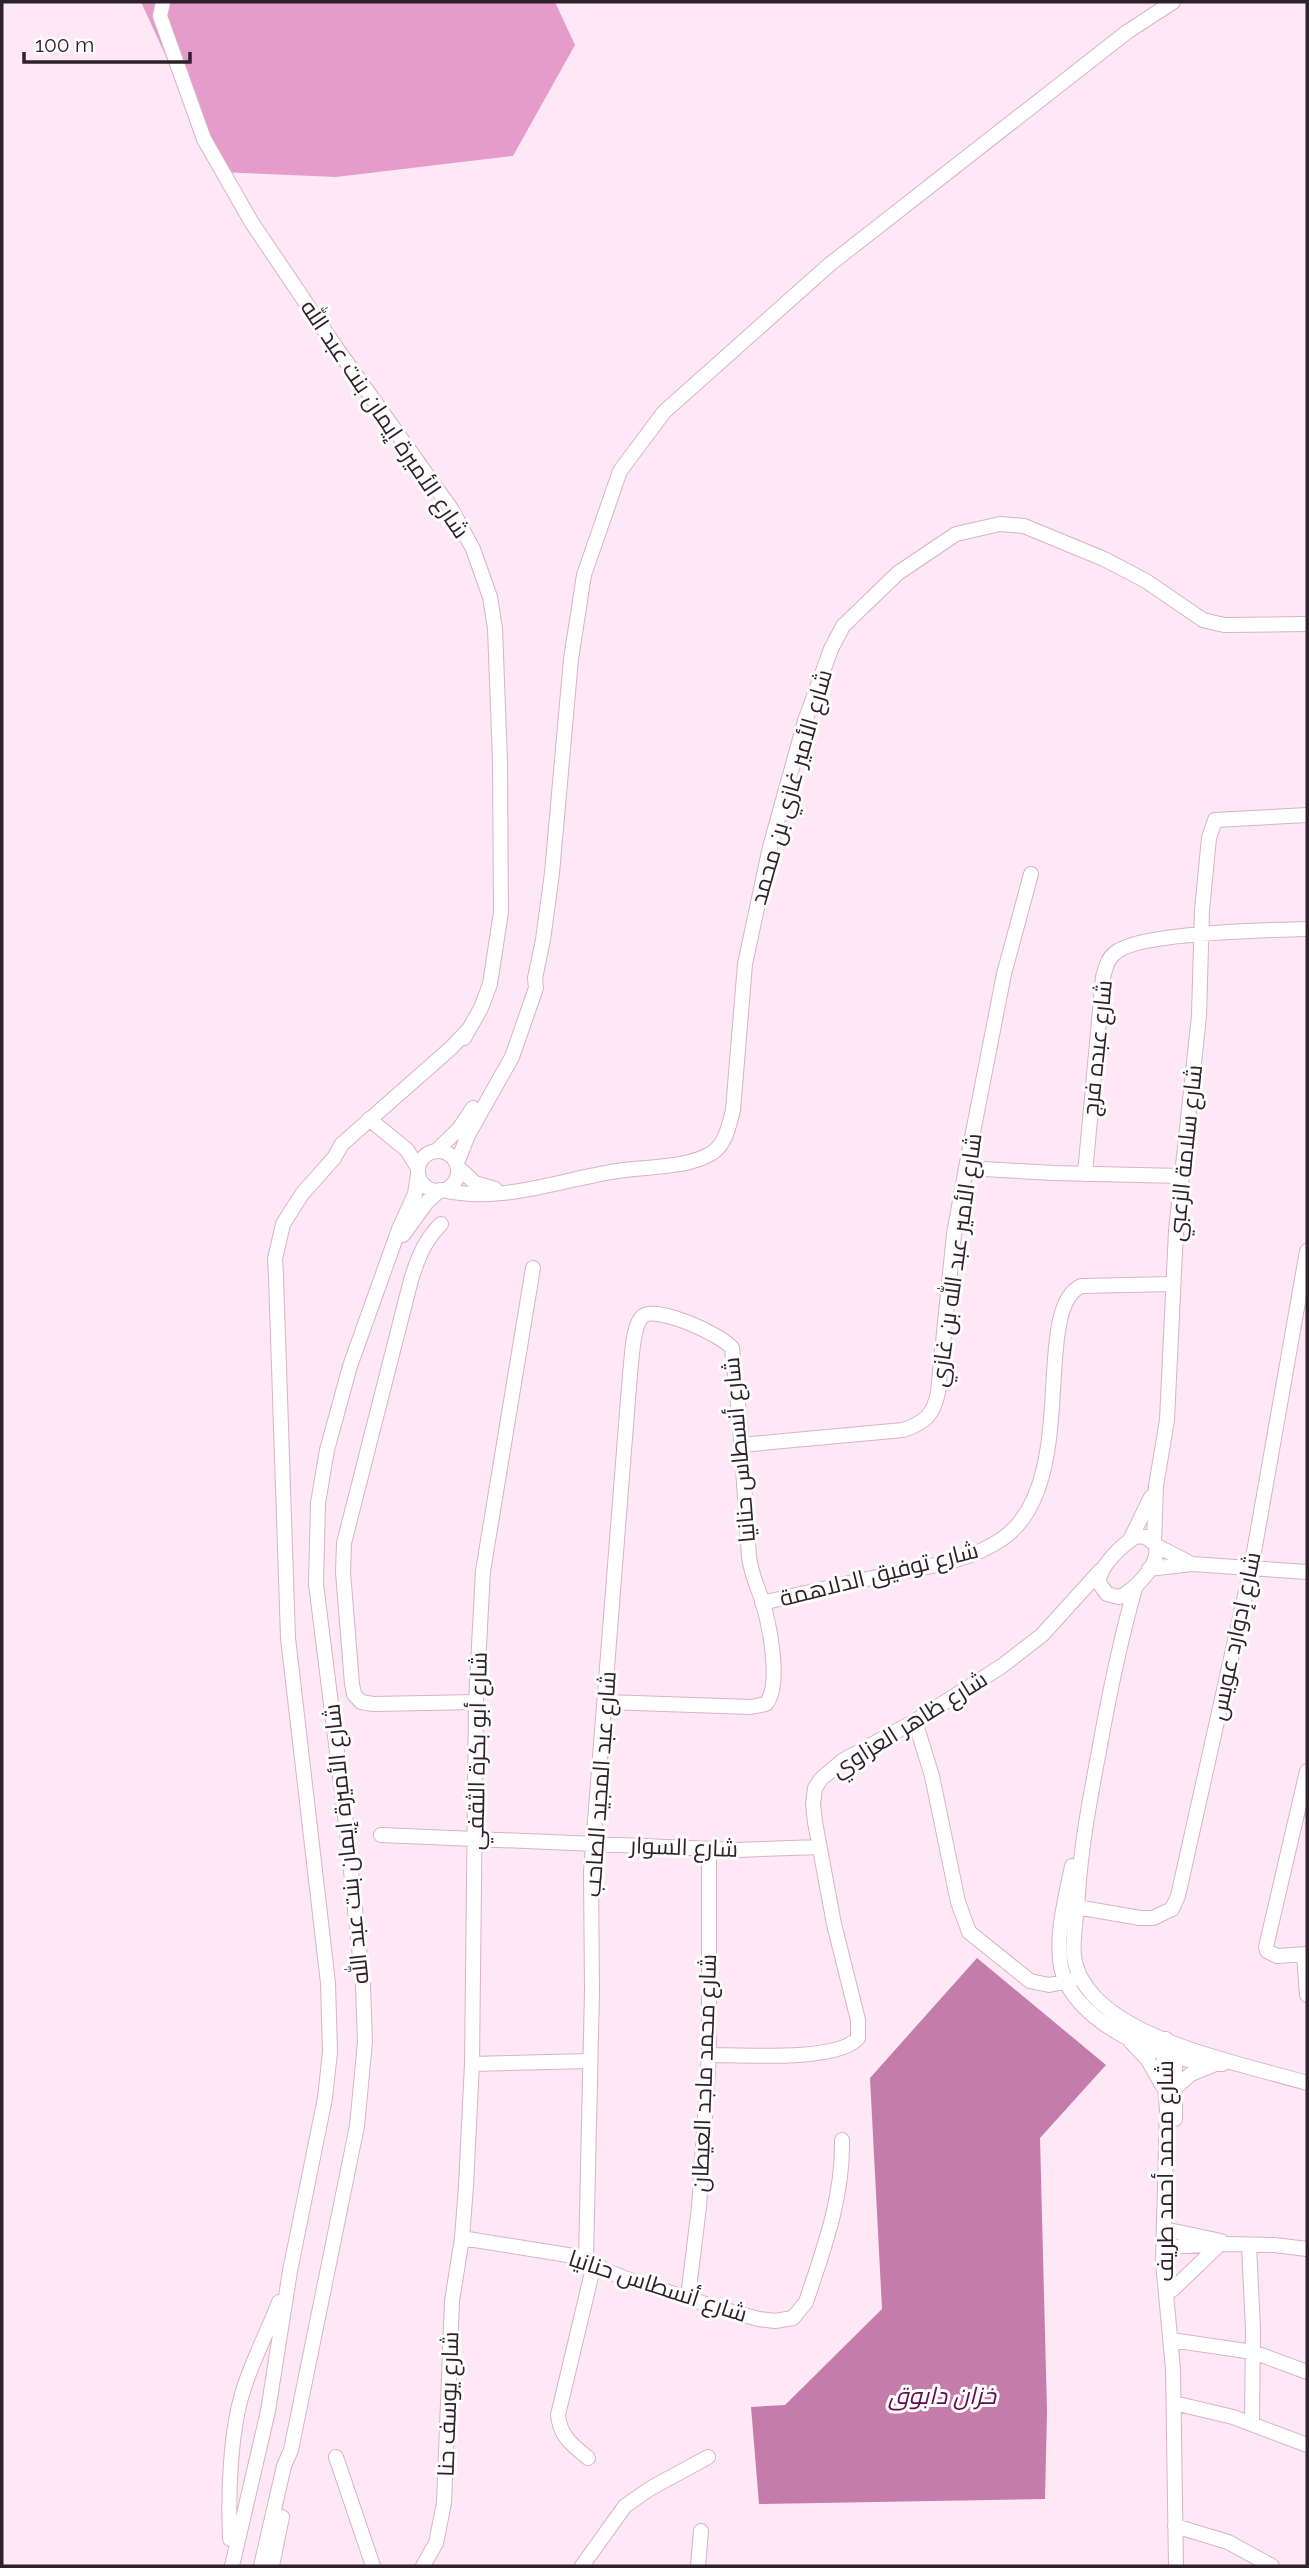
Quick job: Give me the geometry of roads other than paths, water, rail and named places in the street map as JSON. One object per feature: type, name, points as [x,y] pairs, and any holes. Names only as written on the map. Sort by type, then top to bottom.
[{"type":"street","name":"شارع الأميرة إيمان بنت عبد الله","points":[[153,2],[162,9],[204,139],[252,223],[335,346],[453,510],[473,549],[490,597],[495,628],[500,761],[501,912],[490,984],[481,1008],[468,1030],[376,1119],[340,1147],[292,1208],[281,1233],[275,1259],[288,1638],[331,2029],[324,2098],[290,2271]]},
{"type":"street","points":[[441,1190],[448,1188],[456,1179],[457,1165],[468,1135],[512,1057],[536,988],[535,978],[544,940],[552,873],[571,659],[584,575],[620,471],[664,412],[829,265],[1127,32],[1173,2]]},
{"type":"street","name":"شارع الأمير غازي بن محمد","points":[[528,1190],[616,1171],[694,1160],[712,1153],[720,1146],[733,1110],[745,964],[756,907],[805,721],[831,649],[843,626],[898,573],[956,534],[1000,524],[1024,526],[1104,559],[1146,581],[1203,620],[1224,625],[1307,624]]},
{"type":"street","name":"شارع سلامة الزعبي","points":[[1136,1585],[1156,1559],[1156,1486],[1167,1420],[1181,1176],[1199,1016],[1201,934],[1208,848],[1214,820],[1307,816]]},
{"type":"street","name":"شارع الأمير عبد الله بن غازي","points":[[741,1445],[902,1430],[917,1425],[932,1413],[938,1392],[954,1234],[966,1168],[1004,974],[1031,874]]},
{"type":"street","name":"شارع عبده فرج","points":[[1085,1174],[1102,990],[1108,961],[1122,948],[1140,942],[1201,934],[1307,929]]},
{"type":"street","points":[[418,1171],[423,1158],[459,1129],[494,1078],[506,1054],[529,987],[535,978]]},
{"type":"street","points":[[376,1119],[411,1144],[449,1153],[468,1179],[482,1187],[528,1190]]},
{"type":"street","points":[[376,1119],[407,1150],[429,1188],[480,1195],[528,1190]]},
{"type":"street","points":[[966,1168],[1181,1176]]},
{"type":"street","name":"شارع الأميرة إيمان بنت عبد الله","points":[[261,2566],[284,2466],[291,2450],[357,2126],[365,2042],[347,1832],[316,1584],[318,1503],[327,1450],[344,1387],[364,1325],[417,1188],[418,1171]]},
{"type":"street","name":"شارع الأميرة إيمان بنت عبد الله","points":[[395,1244],[427,1202],[441,1190]]},
{"type":"street","name":"شارع الأميرة إيمان بنت عبد الله","points":[[441,1224],[422,1248],[411,1280],[344,1543],[344,1585],[352,1684],[354,1693],[361,1702],[476,1702]]},
{"type":"street","name":"شارع إدوارد عويس","points":[[1071,1906],[1153,1918],[1164,1915],[1175,1904],[1193,1835],[1251,1569],[1307,1251]]},
{"type":"street","name":"شارع أبو بكرة الثقفي","points":[[462,2238],[472,2064],[476,1702],[481,1602],[486,1549],[533,1268]]},
{"type":"street","name":"شارع توفيق الدلاهمة","points":[[762,1603],[951,1561],[987,1548],[1014,1530],[1027,1516],[1035,1500],[1046,1464],[1061,1308],[1066,1297],[1081,1286],[1173,1284]]},
{"type":"street","name":"شارع أنسطاس حنانيا","points":[[606,1702],[751,1707],[766,1703],[772,1695],[774,1676],[762,1603],[750,1569],[734,1357],[727,1342],[677,1318],[646,1314]]},
{"type":"street","name":"شارع عبد المجيد الصاحب","points":[[588,2458],[566,2440],[559,2428],[558,2414],[590,2261],[591,1872],[606,1702],[625,1419],[636,1330],[646,1314]]},
{"type":"street","name":"شارع سلامة الزعبي","points":[[1101,1570],[1130,1540],[1156,1486]]},
{"type":"street","points":[[1130,1540],[1142,1536],[1192,1564]]},
{"type":"street","points":[[1149,1569],[1192,1564],[1307,1572]]},
{"type":"street","points":[[1101,1570],[1099,1583],[1119,1606],[1124,1626]]},
{"type":"street","name":"شارع ظاهر العزاوي","points":[[709,2055],[825,2052],[846,2048],[858,2038],[858,2020],[834,1924],[819,1847],[813,1804],[815,1788],[821,1779],[842,1761],[915,1721],[1002,1666],[1042,1635],[1101,1570]]},
{"type":"street","points":[[1136,1585],[1124,1626],[1060,1954],[1066,1983],[1082,2006],[1119,2032],[1148,2060],[1170,2089],[1191,2074],[1215,2064]]},
{"type":"street","name":"شارع ظاهر العزاوي","points":[[1071,1605],[1109,1595],[1124,1595],[1136,1585]]},
{"type":"street","points":[[915,1721],[932,1776],[958,1902],[969,1932],[1020,1976],[1030,1981],[1049,1985],[1066,1983],[1080,1976]]},
{"type":"street","points":[[1307,1771],[1266,1941],[1268,1951],[1272,1954],[1306,1955],[1307,1995]]},
{"type":"street","name":"شارع السوار","points":[[381,1835],[709,1849],[819,1847]]},
{"type":"street","name":"شارع محمد ماجد العيطان","points":[[688,2297],[699,2207],[709,2055],[709,1849]]},
{"type":"street","points":[[1071,1906],[1074,1958],[1080,1976],[1092,1995],[1109,2011],[1171,2048],[1215,2064],[1234,2064]]},
{"type":"street","points":[[1119,2032],[1307,2082]]},
{"type":"street","name":"شارع محمد أحمد طريف","points":[[1171,2048],[1169,2246],[1164,2283],[1169,2297],[1174,2403],[1175,2566]]},
{"type":"street","points":[[472,2064],[590,2061]]},
{"type":"street","name":"شارع أنسطاس حنانيا","points":[[462,2238],[590,2261],[624,2278],[718,2308],[775,2321],[793,2319],[806,2302],[832,2225],[842,2175],[842,2140]]},
{"type":"street","points":[[1169,2230],[1223,2245]]},
{"type":"street","name":"شارع يوسف حنا","points":[[423,2566],[436,2543],[442,2522],[452,2301],[462,2238]]},
{"type":"street","points":[[1169,2297],[1223,2245]]},
{"type":"street","points":[[1249,2245],[1253,2352],[1252,2424]]},
{"type":"street","points":[[1169,2246],[1249,2245],[1307,2249]]},
{"type":"street","points":[[232,2560],[230,2535],[233,2441],[241,2396],[290,2271]]},
{"type":"street","points":[[232,2560],[268,2411],[290,2271]]},
{"type":"street","points":[[1171,2340],[1253,2352],[1307,2372]]},
{"type":"street","points":[[256,2358],[264,2365],[274,2362]]},
{"type":"street","points":[[1174,2403],[1252,2424],[1307,2445]]},
{"type":"street","points":[[233,2441],[245,2437],[256,2441],[260,2446]]},
{"type":"street","name":"شارع الأميرة إيمان بنت عبد الله","points":[[272,2566],[292,2473],[291,2450]]},
{"type":"street","points":[[336,2457],[373,2566]]},
{"type":"street","points":[[582,2566],[625,2506],[651,2488],[708,2457]]},
{"type":"street","points":[[1175,2526],[1228,2542],[1272,2566]]},
{"type":"street","points":[[698,2566],[701,2531]]},
{"type":"water","name":"خزان دابوق","points":[[977,1958],[1106,2065],[1040,2138],[1047,2411],[1045,2499],[759,2504],[751,2407],[785,2405],[882,2309],[870,2078]]}]
